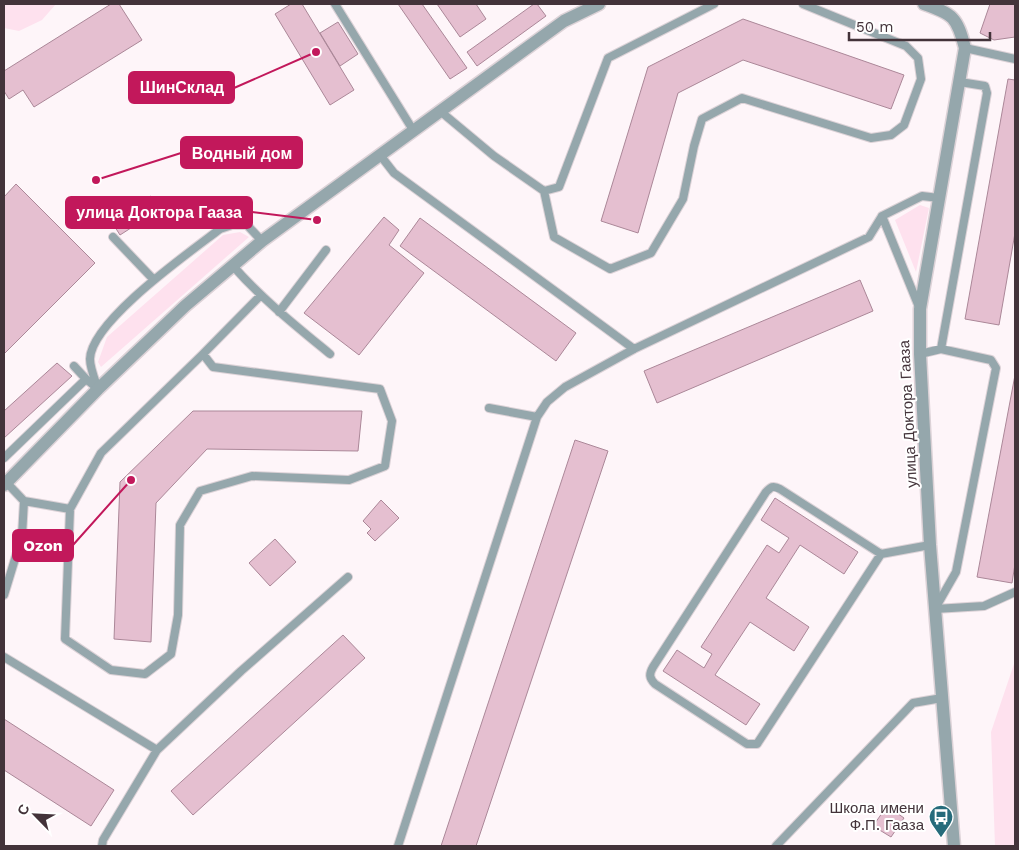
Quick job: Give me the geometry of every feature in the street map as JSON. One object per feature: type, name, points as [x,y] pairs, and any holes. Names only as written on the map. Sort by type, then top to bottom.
[{"type":"street","points":[[5,483],[98,389],[185,306],[262,241],[564,21],[599,4]]},
{"type":"street","name":"улица Доктора Гааза","points":[[924,4],[945,7],[955,19],[965,48],[920,309],[920,354],[930,545],[954,846]]},
{"type":"lane","points":[[335,4],[413,130]]},
{"type":"lane","points":[[544,191],[559,187],[608,58],[714,4]]},
{"type":"lane","points":[[440,111],[494,156],[544,191],[554,237],[610,269],[651,254],[683,200],[694,146],[702,119],[742,98],[871,138],[891,135],[904,125],[921,80],[918,58],[906,46],[803,4]]},
{"type":"lane","points":[[965,48],[1015,59]]},
{"type":"lane","points":[[941,349],[987,93],[985,86],[960,82]]},
{"type":"lane","points":[[380,155],[394,173],[634,349]]},
{"type":"lane","points":[[398,846],[537,417],[548,402],[564,387],[634,349],[869,236],[882,216],[922,196],[939,198]]},
{"type":"lane","points":[[231,208],[262,241]]},
{"type":"lane","points":[[882,216],[920,309]]},
{"type":"lane","points":[[98,389],[90,359],[96,342],[106,325],[154,280],[220,230],[232,225],[247,224]]},
{"type":"lane","points":[[113,237],[154,280]]},
{"type":"lane","points":[[278,312],[326,250]]},
{"type":"lane","points":[[232,266],[278,312],[330,354]]},
{"type":"lane","points":[[203,354],[213,367],[380,389],[392,421],[385,466],[349,480],[252,476],[200,492],[180,525],[178,615],[171,654],[145,674],[111,670],[66,639],[70,509],[101,453],[261,295]]},
{"type":"lane","points":[[920,354],[941,349],[991,360],[996,368],[956,572],[935,609]]},
{"type":"lane","points":[[74,366],[98,389]]},
{"type":"lane","points":[[4,458],[86,379]]},
{"type":"lane","points":[[489,408],[537,417]]},
{"type":"lane","points":[[5,483],[24,500],[70,509]]},
{"type":"lane","points":[[881,554],[757,744],[747,744],[651,680],[650,673],[653,667],[771,487],[780,488],[881,554],[930,545]]},
{"type":"lane","points":[[4,595],[22,536],[24,500]]},
{"type":"lane","points":[[102,846],[103,840],[158,750],[241,671],[348,577]]},
{"type":"lane","points":[[935,609],[984,606],[1015,592]]},
{"type":"lane","points":[[4,657],[158,750]]},
{"type":"lane","points":[[776,846],[913,703],[942,698]]},
{"type":"shaded area","points":[[4,4],[56,4],[42,20],[19,31],[4,28]]},
{"type":"shaded area","points":[[920,205],[929,208],[916,272],[895,220]]},
{"type":"shaded area","points":[[240,232],[249,237],[101,367],[98,362],[107,337],[223,235]]},
{"type":"shaded area","points":[[1015,661],[1015,846],[995,846],[991,732]]},
{"type":"building","points":[[111,4],[119,4],[142,40],[34,107],[23,90],[9,99],[4,91],[4,71]]},
{"type":"building","points":[[291,4],[302,4],[354,90],[330,105],[275,14]]},
{"type":"building","points":[[398,4],[422,4],[467,68],[450,79]]},
{"type":"building","points":[[437,4],[476,4],[486,19],[460,37]]},
{"type":"building","points":[[534,4],[537,4],[546,16],[477,66],[467,52]]},
{"type":"building","points":[[990,4],[1015,4],[1015,37],[994,40],[980,33]]},
{"type":"building","points":[[743,19],[904,75],[891,109],[743,60],[678,93],[638,233],[601,221],[648,67]]},
{"type":"building","points":[[338,22],[358,54],[340,66],[320,33]]},
{"type":"building","points":[[1008,79],[1015,80],[1015,233],[999,325],[965,319]]},
{"type":"building","points":[[16,184],[95,263],[4,354],[4,197]]},
{"type":"building","points":[[151,196],[159,210],[120,235],[115,227],[130,217],[127,212]]},
{"type":"building","points":[[384,217],[399,230],[389,245],[424,273],[359,355],[304,313]]},
{"type":"building","points":[[420,218],[576,333],[556,361],[400,246]]},
{"type":"building","points":[[860,280],[873,311],[657,403],[644,371]]},
{"type":"building","points":[[57,363],[72,376],[4,438],[4,411]]},
{"type":"building","points":[[1015,375],[1015,564],[1012,583],[977,577]]},
{"type":"building","points":[[193,411],[362,411],[358,451],[207,449],[156,503],[151,642],[114,639],[120,482]]},
{"type":"building","points":[[575,440],[608,451],[476,846],[441,846]]},
{"type":"building","points":[[775,498],[858,552],[844,574],[800,545],[766,598],[809,627],[794,651],[750,622],[715,675],[760,704],[746,725],[663,671],[677,650],[704,668],[712,654],[701,647],[767,545],[779,553],[789,538],[761,520]]},
{"type":"building","points":[[381,500],[399,518],[375,541],[367,533],[371,529],[363,521]]},
{"type":"building","points":[[275,539],[296,562],[270,586],[249,563]]},
{"type":"building","points":[[343,635],[365,658],[193,815],[171,791]]},
{"type":"building","points":[[4,719],[114,790],[91,826],[4,770]]},
{"type":"building","points":[[887,806],[904,818],[891,837],[873,826]]},
{"type":"place","name":"ШинСклад","points":[[316,52]]},
{"type":"place","name":"Водный дом","points":[[96,180]]},
{"type":"place","name":"улица Доктора Гааза","points":[[317,220]]},
{"type":"place","name":"Ozon","points":[[131,480]]},
{"type":"place","name":"Школа имени Ф.П. Гааза","points":[[941,838]]}]
